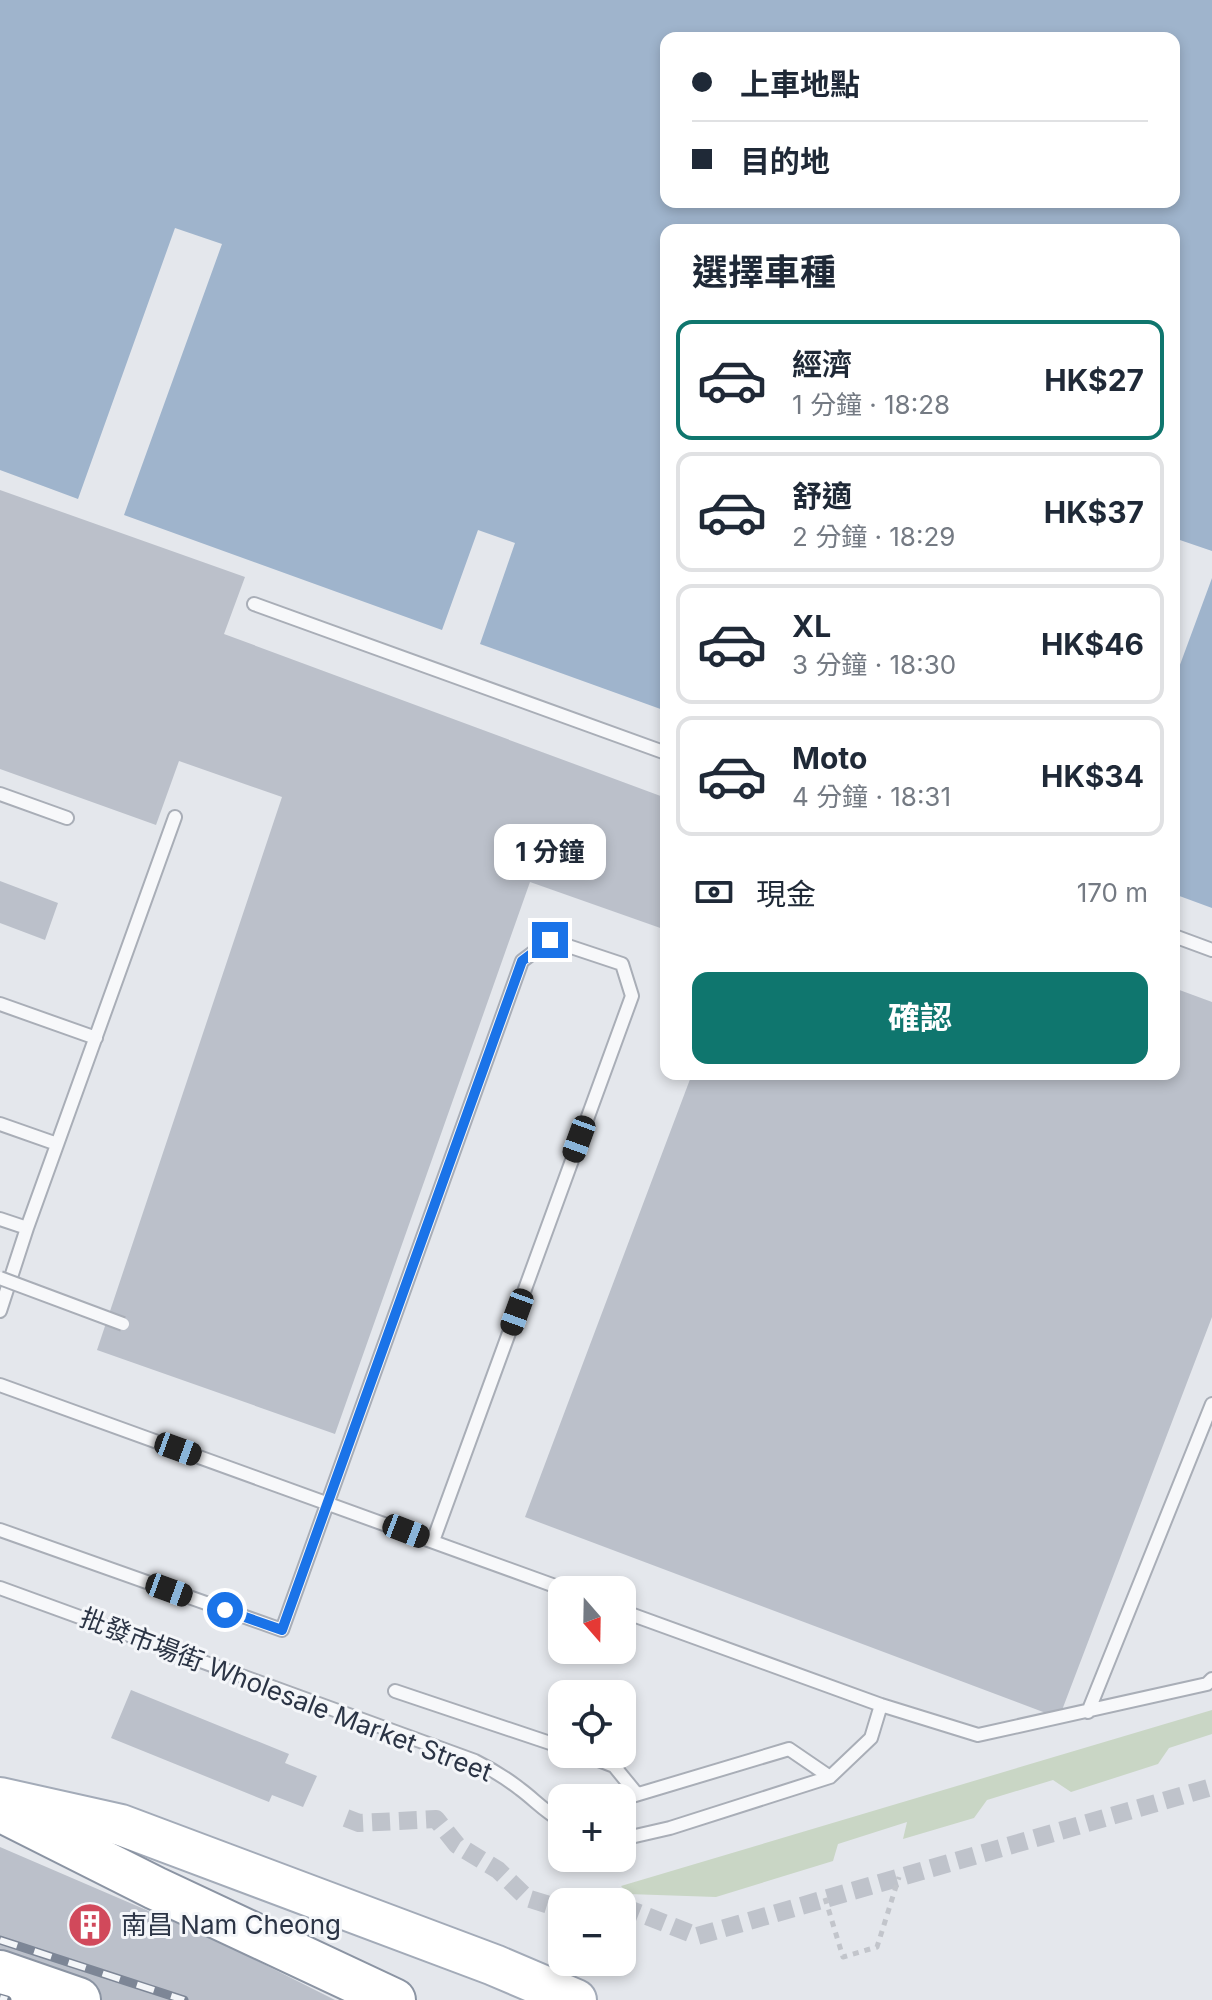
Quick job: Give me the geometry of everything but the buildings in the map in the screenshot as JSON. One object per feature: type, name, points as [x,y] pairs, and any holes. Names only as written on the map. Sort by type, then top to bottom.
[{"type":"highway","points":[[0,1810],[155,1888],[394,2000]]},
{"type":"highway","points":[[0,1973],[78,2000]]},
{"type":"main road","points":[[0,1798],[121,1825],[494,1965],[574,1999]]},
{"type":"lane","points":[[254,604],[660,751]]},
{"type":"lane","points":[[0,794],[67,818]]},
{"type":"lane","points":[[0,1311],[175,817]]},
{"type":"lane","points":[[1180,938],[1212,950]]},
{"type":"lane","points":[[0,1530],[282,1630],[522,961],[550,940],[622,964],[632,996],[433,1541]]},
{"type":"lane","points":[[0,1004],[96,1038]]},
{"type":"lane","points":[[0,1124],[57,1144]]},
{"type":"lane","points":[[0,1219],[27,1228]]},
{"type":"lane","points":[[0,1278],[123,1324]]},
{"type":"lane","points":[[0,1385],[548,1583]]},
{"type":"lane","points":[[1088,1712],[1212,1404]]},
{"type":"lane","name":"批發市場街 Wholesale Market Street","points":[[0,1588],[475,1761],[496,1772],[548,1813]]},
{"type":"lane","points":[[636,1616],[881,1705],[978,1735],[1207,1684],[1212,1679]]},
{"type":"lane","points":[[395,1691],[548,1742]]},
{"type":"lane","points":[[636,1836],[670,1828],[830,1777],[871,1738],[881,1705]]},
{"type":"lane","points":[[616,1768],[637,1794],[789,1749],[830,1777]]},
{"type":"path","points":[[825,1898],[843,1957],[877,1947],[899,1877]]},
{"type":"green space","points":[[1212,1710],[1212,1734],[1169,1748],[1158,1764],[1071,1792],[1053,1780],[987,1800],[974,1818],[903,1839],[907,1822],[838,1844],[833,1861],[716,1897],[636,1894],[636,1888],[621,1886]]},
{"type":"water","points":[[0,0],[1212,0],[1212,551],[1180,540],[1180,224],[660,224],[660,709],[480,644],[515,543],[478,530],[442,630],[124,515],[222,244],[175,228],[78,499],[0,470]]},
{"type":"water","points":[[1212,578],[1212,908],[1180,896],[1180,665]]},
{"type":"tunnel","points":[[636,1912],[697,1936],[1212,1787]]},
{"type":"tunnel","points":[[346,1818],[359,1823],[436,1819],[457,1845],[498,1870],[527,1898],[548,1905]]},
{"type":"railway","points":[[0,1940],[184,2000]]},
{"type":"railway","points":[[0,1998],[7,2000]]},
{"type":"place","name":"南昌 Nam Cheong","points":[[90,1925]]},
{"type":"route","points":[[225,1610],[282,1630],[522,961],[550,940]]}]
